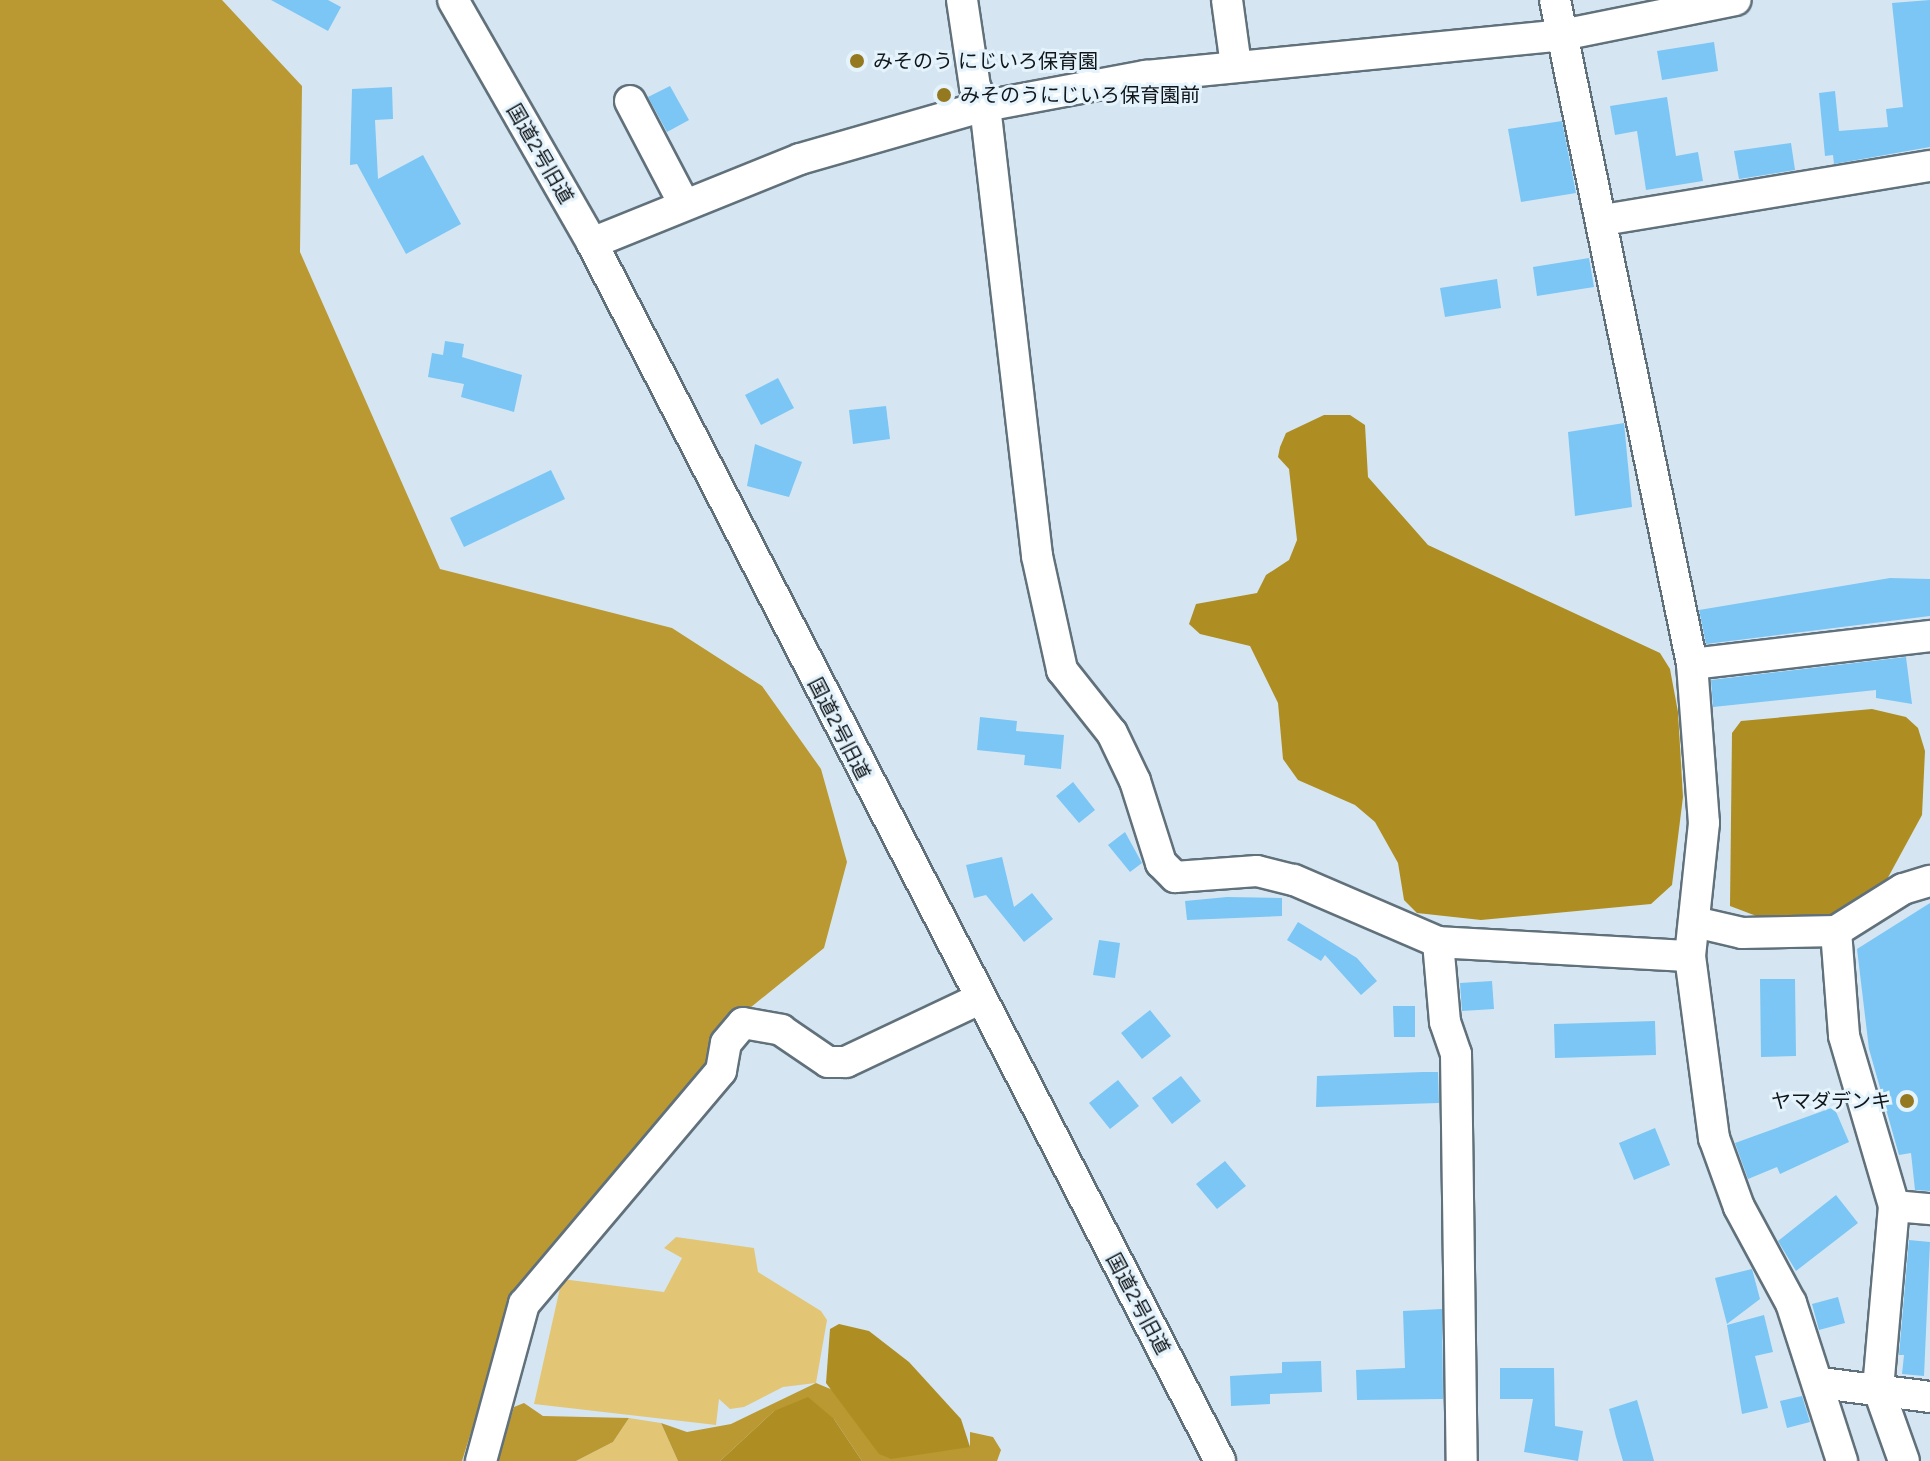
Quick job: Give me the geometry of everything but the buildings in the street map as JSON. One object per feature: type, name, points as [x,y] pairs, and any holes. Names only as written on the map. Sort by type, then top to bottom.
[{"type":"street","name":"国道2号旧道","points":[[453,0],[592,243],[977,1000],[1220,1461]]},
{"type":"street","points":[[962,0],[975,87],[985,106],[1037,556],[1062,670],[1112,733],[1135,781],[1161,863],[1175,877],[1257,871],[1294,880],[1438,942],[1690,956]]},
{"type":"street","points":[[1227,0],[1236,66]]},
{"type":"street","points":[[1555,0],[1653,454],[1671,585],[1692,664],[1704,823],[1690,956],[1714,1138],[1739,1207],[1791,1303],[1821,1383],[1842,1461]]},
{"type":"street","points":[[592,243],[800,159],[985,106],[1236,66],[1562,35],[1735,0]]},
{"type":"street","points":[[630,101],[684,204]]},
{"type":"street","points":[[1603,220],[1930,166]]},
{"type":"street","points":[[1692,664],[1930,636]]},
{"type":"street","points":[[1695,922],[1742,933],[1836,931],[1903,889],[1930,881]]},
{"type":"street","points":[[1836,931],[1844,1036],[1894,1206],[1878,1388],[1904,1461]]},
{"type":"street","points":[[1438,942],[1445,1022],[1456,1054],[1462,1461]]},
{"type":"street","points":[[481,1461],[524,1304],[721,1071],[726,1043],[743,1023],[781,1030],[828,1062],[846,1062],[977,1000]]},
{"type":"street","points":[[1894,1206],[1930,1209]]},
{"type":"street","points":[[1821,1383],[1930,1397]]},
{"type":"shaded area","points":[[0,0],[222,0],[302,86],[300,252],[440,569],[672,628],[762,686],[821,769],[847,862],[824,948],[724,1029],[696,1079],[512,1301],[462,1461],[0,1461]]},
{"type":"shaded area","points":[[1324,415],[1350,415],[1365,425],[1368,477],[1428,545],[1660,653],[1670,669],[1678,712],[1683,797],[1672,885],[1651,904],[1481,920],[1417,913],[1404,900],[1398,863],[1375,822],[1355,805],[1298,780],[1283,759],[1278,703],[1250,646],[1200,634],[1189,624],[1196,604],[1257,593],[1266,575],[1289,560],[1297,540],[1289,469],[1278,457],[1280,447],[1286,433]]},
{"type":"shaded area","points":[[1872,709],[1906,717],[1918,728],[1925,751],[1922,815],[1885,883],[1849,911],[1820,918],[1759,917],[1730,906],[1732,733],[1741,721]]},
{"type":"shaded area","points":[[676,1237],[754,1248],[758,1272],[821,1311],[827,1320],[816,1383],[783,1387],[744,1407],[730,1409],[719,1399],[716,1425],[534,1404],[562,1279],[664,1292],[682,1258],[664,1248]]},
{"type":"shaded area","points":[[839,1324],[869,1331],[909,1362],[961,1419],[970,1447],[891,1459],[879,1454],[826,1383],[830,1329]]},
{"type":"shaded area","points":[[816,1383],[970,1447],[970,1432],[993,1437],[1001,1450],[997,1461],[862,1461],[834,1419],[774,1411],[720,1461],[678,1461],[661,1423],[687,1432],[731,1424]]},
{"type":"shaded area","points":[[808,1397],[834,1419],[862,1461],[720,1461],[774,1411]]},
{"type":"shaded area","points":[[524,1403],[543,1416],[629,1418],[613,1442],[576,1461],[497,1461],[514,1407]]},
{"type":"shaded area","points":[[629,1418],[661,1423],[678,1461],[576,1461],[613,1442]]},
{"type":"place","name":"みそのう にじいろ保育園","points":[[857,61]]},
{"type":"place","name":"みそのうにじいろ保育園前","points":[[944,95]]},
{"type":"place","name":"ヤマダデンキ","points":[[1907,1101]]}]
